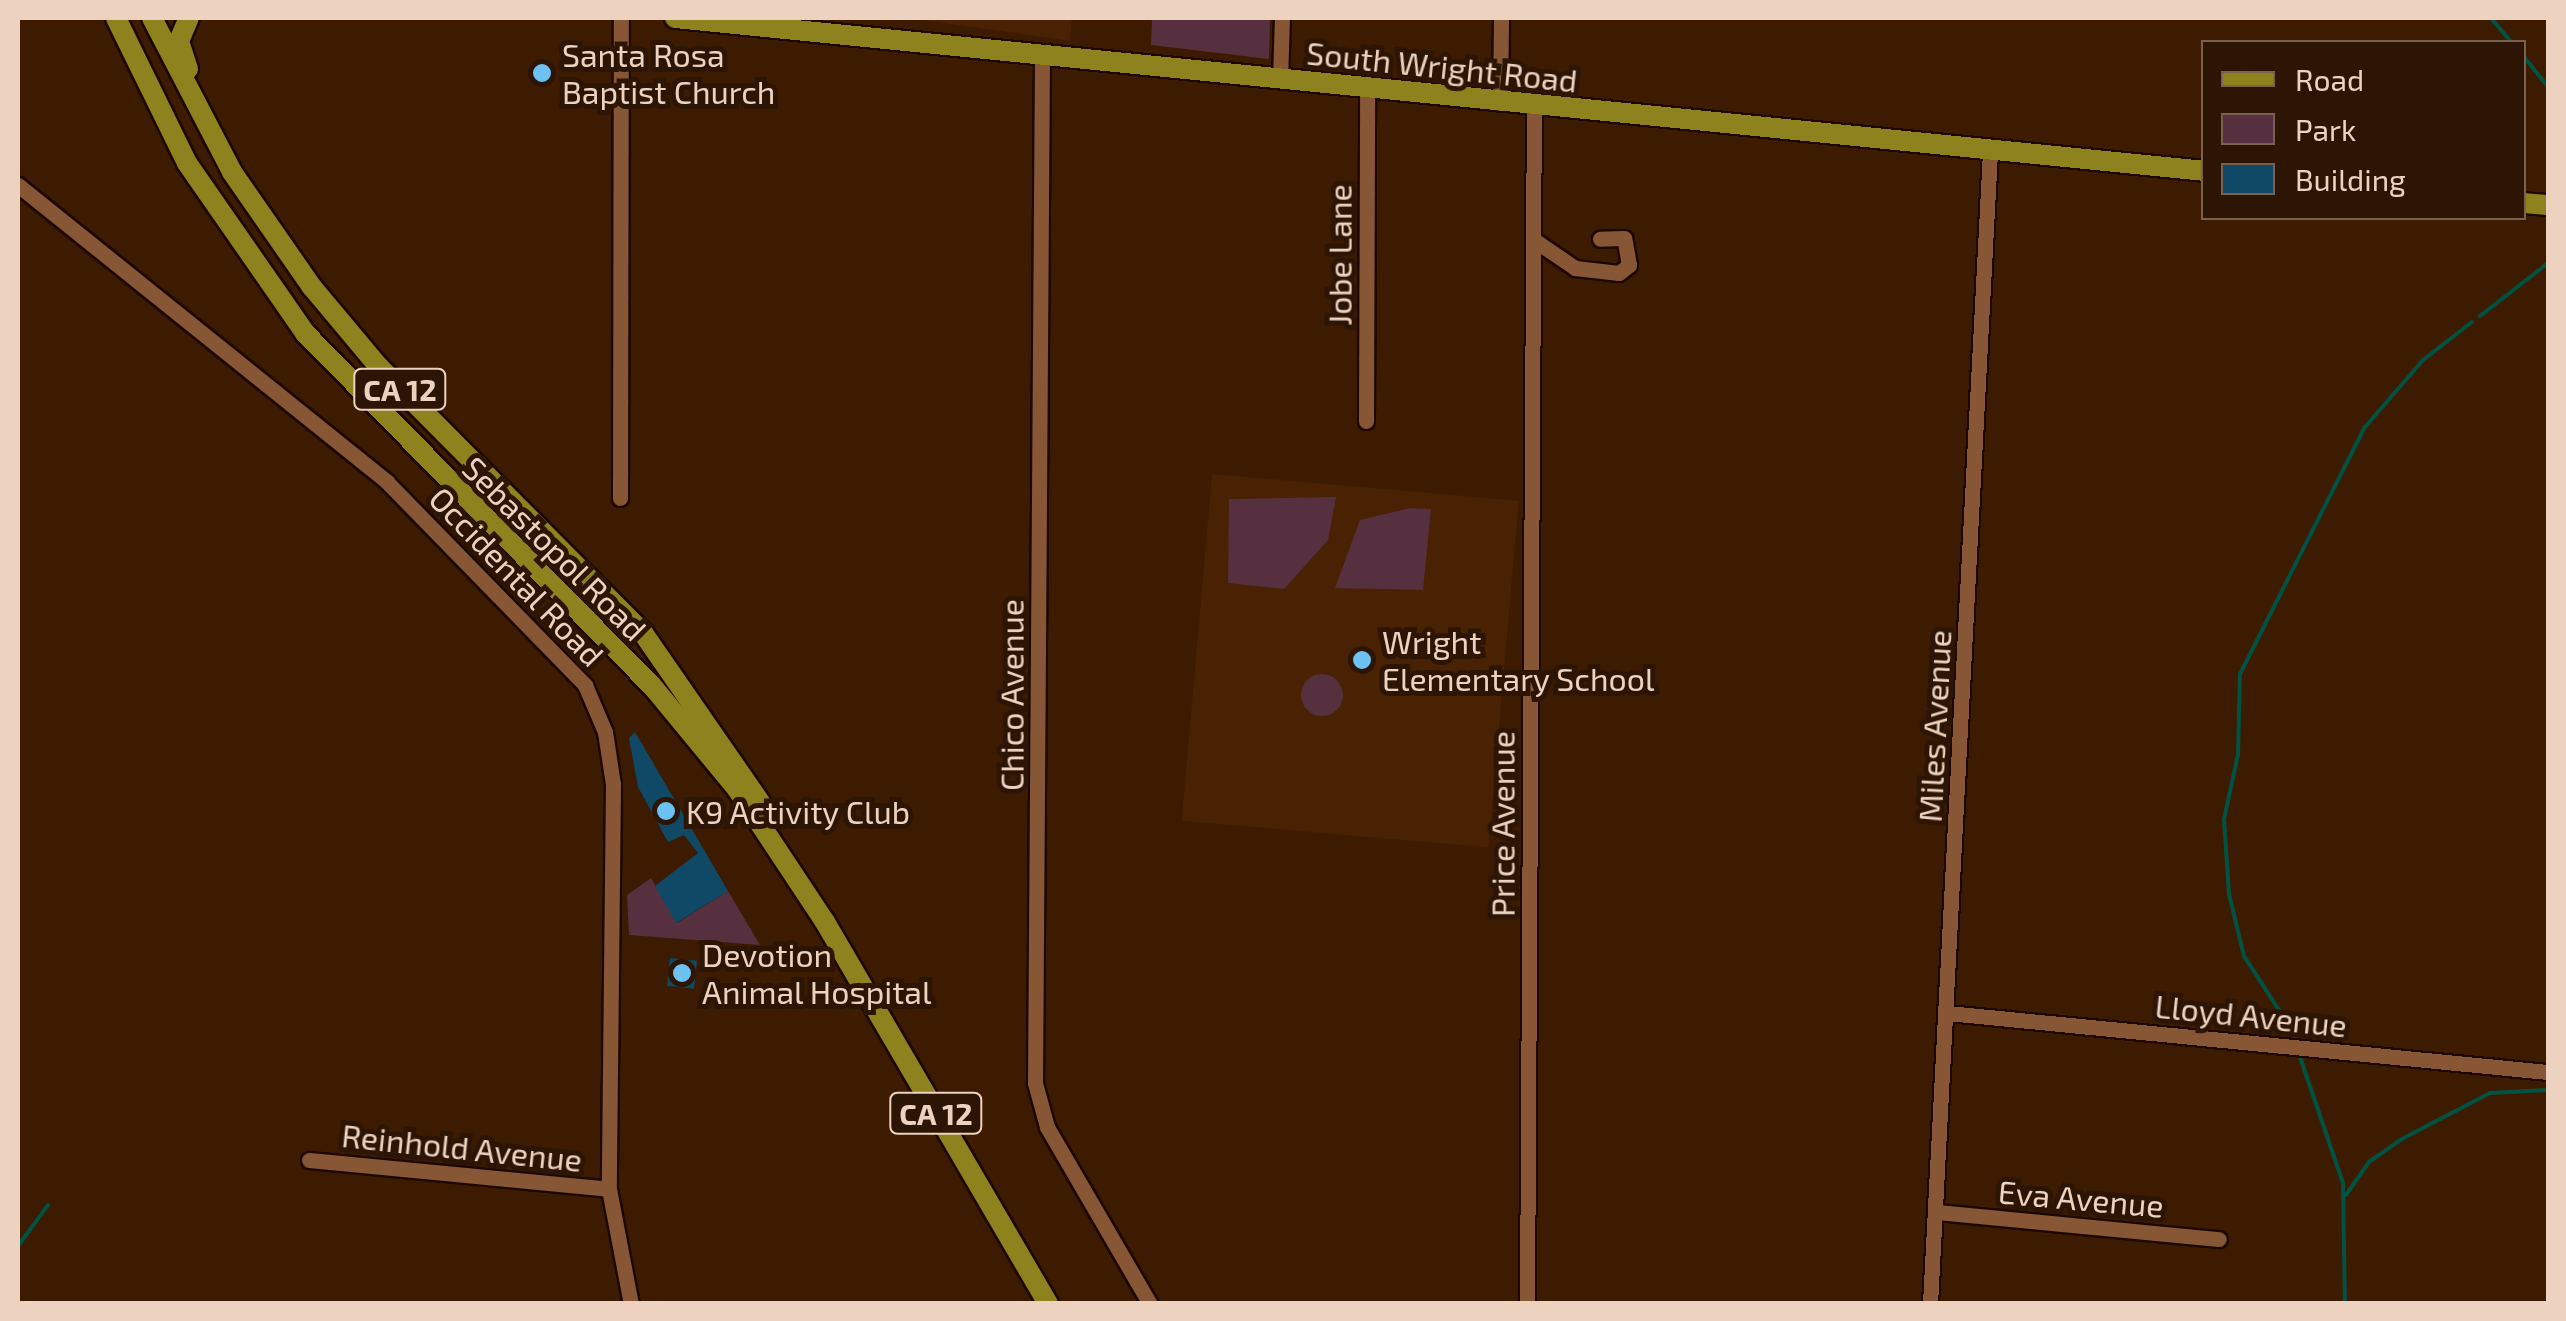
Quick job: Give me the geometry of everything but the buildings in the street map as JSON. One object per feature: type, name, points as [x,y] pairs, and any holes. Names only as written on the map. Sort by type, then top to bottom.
[{"type":"main road","name":"Sebastopol Road","points":[[116,18],[187,164],[284,308],[387,424],[672,708],[825,922]]},
{"type":"main road","name":"Sebastopol Road","points":[[152,18],[232,172],[378,366],[596,582],[684,685],[1048,1304]]},
{"type":"main road","points":[[189,18],[181,56],[232,172]]},
{"type":"main road","name":"South Wright Road","points":[[675,18],[2201,171]]},
{"type":"street","points":[[620,498],[621,18]]},
{"type":"street","points":[[1280,80],[1282,18]]},
{"type":"street","points":[[1500,102],[1501,18]]},
{"type":"street","name":"Chico Avenue","points":[[1042,57],[1035,1083],[1047,1127],[1150,1304]]},
{"type":"street","name":"Jobe Lane","points":[[1366,421],[1367,89]]},
{"type":"street","name":"Price Avenue","points":[[1527,1304],[1534,106]]},
{"type":"street","name":"Miles Avenue","points":[[1930,1304],[1990,151]]},
{"type":"street","name":"Occidental Road","points":[[18,185],[387,482],[585,684],[605,732],[612,784],[609,1189],[631,1304]]},
{"type":"street","points":[[1534,240],[1575,268],[1619,273],[1629,265],[1624,238],[1600,239]]},
{"type":"street","name":"Lloyd Avenue","points":[[1948,1013],[2548,1072]]},
{"type":"street","name":"Reinhold Avenue","points":[[310,1160],[609,1189]]},
{"type":"street","name":"Eva Avenue","points":[[1937,1212],[2219,1239]]},
{"type":"shaded area","points":[[908,18],[1072,18],[1070,41]]},
{"type":"shaded area","name":"Wright Elementary School","points":[[1212,474],[1519,501],[1488,848],[1182,821]]},
{"type":"green space","points":[[1152,18],[1270,18],[1269,59],[1151,45]]},
{"type":"green space","points":[[1336,497],[1328,540],[1284,589],[1228,583],[1229,499]]},
{"type":"green space","points":[[1410,508],[1431,509],[1423,590],[1335,588],[1360,520]]},
{"type":"green space","points":[[1322,674],[1337,680],[1343,695],[1337,710],[1322,716],[1307,710],[1301,695],[1307,680]]},
{"type":"green space","points":[[651,878],[677,923],[728,891],[760,945],[629,935],[627,895]]},
{"type":"waterway","points":[[2491,18],[2509,40]]},
{"type":"waterway","points":[[2526,60],[2548,87]]},
{"type":"waterway","points":[[2480,316],[2548,263]]},
{"type":"waterway","points":[[2299,1041],[2244,956],[2229,894],[2224,819],[2238,755],[2240,674],[2365,427],[2423,360],[2472,322]]},
{"type":"waterway","points":[[2299,1054],[2343,1183],[2345,1304]]},
{"type":"waterway","points":[[2346,1195],[2369,1162],[2400,1140],[2490,1093],[2548,1090]]},
{"type":"waterway","points":[[18,1246],[48,1205]]},
{"type":"place","name":"Santa Rosa Baptist Church","points":[[542,73]]},
{"type":"place","name":"Wright Elementary School","points":[[1362,660]]},
{"type":"place","name":"K9 Activity Club","points":[[666,811]]},
{"type":"place","name":"Devotion Animal Hospital","points":[[682,973]]}]
